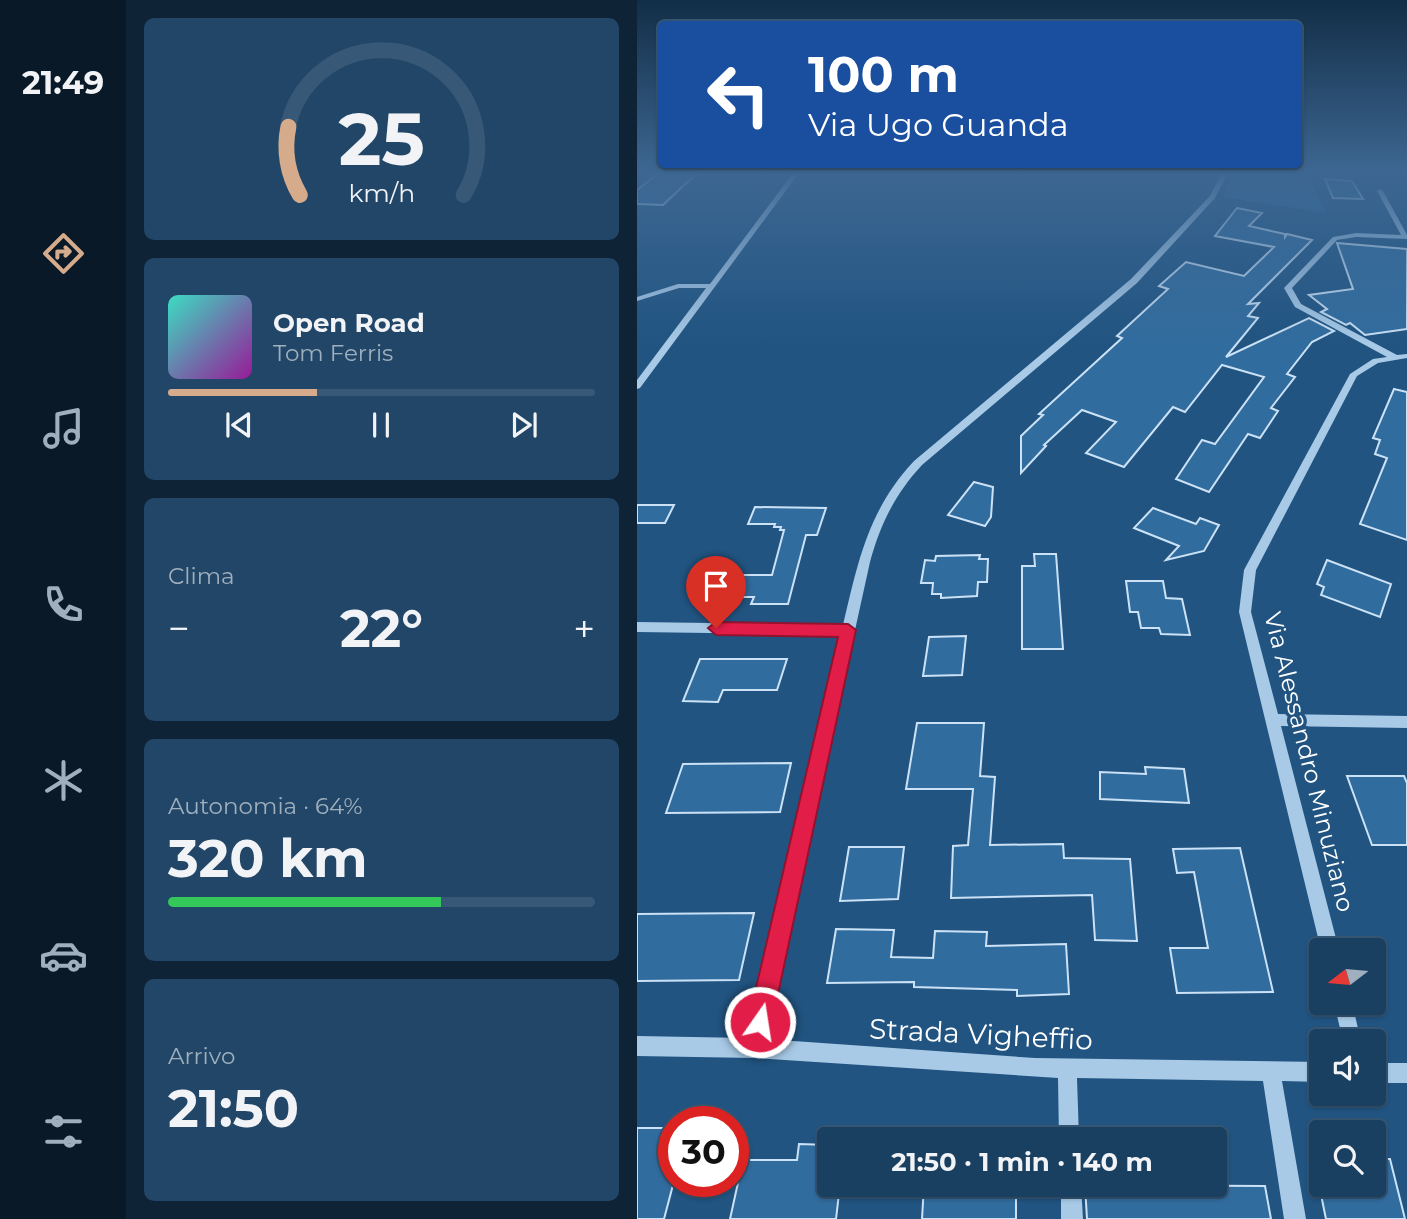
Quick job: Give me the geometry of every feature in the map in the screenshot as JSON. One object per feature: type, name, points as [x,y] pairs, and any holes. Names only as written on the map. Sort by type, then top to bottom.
[{"type":"street","points":[[637,386],[753,230]]},
{"type":"street","points":[[754,1048],[848,630],[873,530],[887,501],[907,475],[1133,281],[1182,230]]},
{"type":"street","points":[[1402,357],[1298,306],[1288,288],[1335,238],[1356,235],[1406,237]]},
{"type":"street","points":[[637,299],[681,286],[711,286]]},
{"type":"street","name":"Via Alessandro Minuziano","points":[[1327,938],[1245,612],[1250,570],[1354,374],[1376,360],[1402,357]]},
{"type":"street","points":[[637,627],[848,630]]},
{"type":"street","points":[[1274,720],[1407,722]]},
{"type":"street","name":"Strada Vigheffio","points":[[637,1046],[754,1048],[1067,1069],[1309,1072]]},
{"type":"street","points":[[1067,1069],[1069,1127]]},
{"type":"street","points":[[1271,1071],[1295,1219]]},
{"type":"street","points":[[1386,1073],[1407,1073]]},
{"type":"street","points":[[1071,1197],[1072,1219]]},
{"type":"building","points":[[1220,230],[1266,230],[1285,234],[1285,237],[1287,234],[1312,240],[1248,304],[1259,303],[1248,316],[1258,318],[1226,357],[1309,318],[1334,331],[1312,342],[1287,374],[1295,377],[1271,408],[1278,411],[1260,438],[1248,434],[1209,492],[1176,479],[1202,440],[1215,444],[1264,377],[1222,365],[1185,412],[1173,407],[1124,467],[1086,453],[1116,422],[1082,410],[1044,445],[1046,446],[1021,473],[1021,436],[1043,415],[1039,414],[1122,338],[1117,336],[1168,289],[1159,286],[1186,262],[1244,276],[1274,247],[1215,236]]},
{"type":"building","points":[[1337,243],[1407,249],[1407,329],[1365,335],[1350,323],[1346,325],[1321,312],[1327,309],[1309,295],[1353,289]]},
{"type":"building","points":[[1394,389],[1407,392],[1407,540],[1360,524],[1387,458],[1375,454],[1380,440],[1373,438]]},
{"type":"building","points":[[974,482],[993,487],[991,517],[985,526],[948,515]]},
{"type":"building","points":[[637,505],[674,505],[665,523],[637,523]]},
{"type":"building","points":[[755,507],[826,508],[817,535],[806,535],[788,604],[751,604],[754,597],[718,597],[727,575],[772,575],[784,530],[774,527],[775,524],[748,524]]},
{"type":"building","points":[[1153,508],[1196,524],[1200,518],[1219,525],[1204,551],[1166,560],[1179,546],[1134,528]]},
{"type":"building","points":[[1034,554],[1056,554],[1063,649],[1022,649],[1022,566],[1035,566]]},
{"type":"building","points":[[980,555],[979,559],[988,559],[987,582],[978,582],[977,596],[941,598],[941,594],[932,594],[933,583],[921,583],[925,560],[935,561],[936,556]]},
{"type":"building","points":[[1327,560],[1391,584],[1380,617],[1321,595],[1324,587],[1317,584]]},
{"type":"building","points":[[1126,581],[1163,581],[1166,598],[1182,599],[1190,635],[1161,634],[1159,628],[1141,628],[1138,612],[1130,612]]},
{"type":"building","points":[[966,636],[962,675],[923,676],[929,637]]},
{"type":"building","points":[[700,659],[787,659],[777,690],[723,690],[718,702],[683,701]]},
{"type":"building","points":[[917,723],[984,723],[980,776],[995,777],[990,845],[1063,844],[1064,858],[1130,859],[1137,941],[1095,940],[1092,895],[951,898],[953,846],[968,845],[973,789],[906,789]]},
{"type":"building","points":[[791,763],[780,812],[666,813],[683,764]]},
{"type":"building","points":[[1145,767],[1184,769],[1189,803],[1100,799],[1100,772],[1146,774]]},
{"type":"building","points":[[1347,776],[1404,776],[1407,783],[1407,845],[1372,845]]},
{"type":"building","points":[[849,847],[904,847],[898,899],[840,901]]},
{"type":"building","points":[[1240,848],[1273,992],[1177,993],[1170,948],[1208,948],[1194,872],[1177,873],[1173,849]]},
{"type":"building","points":[[754,913],[739,980],[637,981],[637,914]]},
{"type":"building","points":[[836,929],[894,930],[891,957],[933,958],[935,931],[987,932],[986,946],[1066,944],[1069,994],[1017,996],[1017,990],[914,987],[914,982],[827,983]]},
{"type":"building","points":[[637,1128],[658,1128],[658,1197],[670,1197],[664,1219],[637,1219]]},
{"type":"building","points":[[799,1144],[817,1145],[817,1197],[839,1197],[836,1219],[730,1219],[735,1197],[749,1197],[749,1160],[797,1160]]},
{"type":"building","points":[[1386,1159],[1390,1159],[1405,1219],[1326,1219],[1321,1197],[1386,1197]]},
{"type":"building","points":[[1227,1186],[1265,1186],[1271,1219],[1087,1219],[1086,1197],[1227,1197]]},
{"type":"building","points":[[923,1197],[1016,1197],[1016,1219],[922,1219]]},
{"type":"route","points":[[716,628],[848,630],[760,1022]]}]
